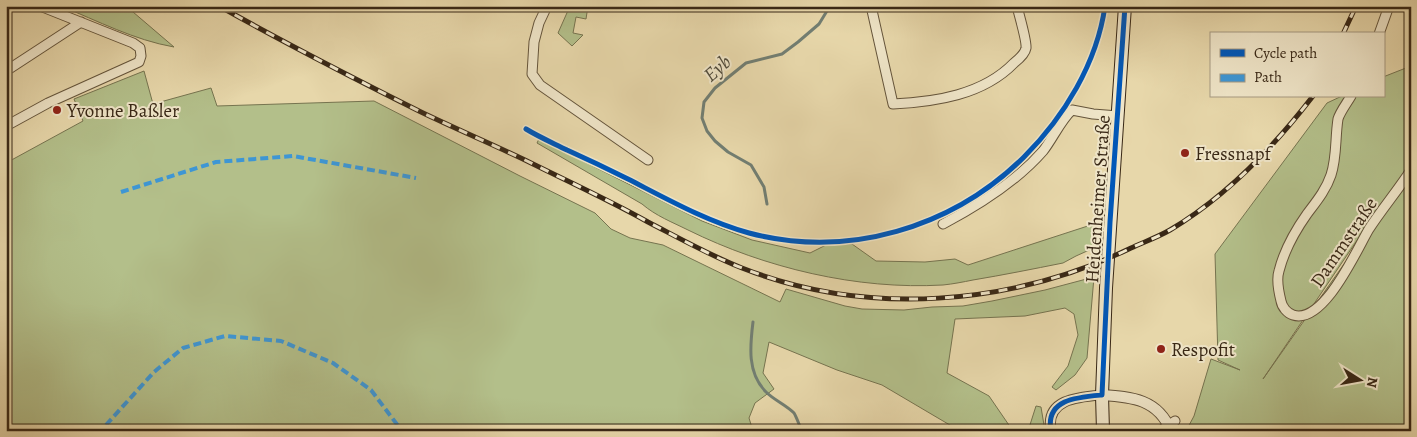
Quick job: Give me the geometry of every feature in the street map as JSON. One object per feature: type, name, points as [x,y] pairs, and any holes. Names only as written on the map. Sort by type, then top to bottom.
[{"type":"main road","name":"Heidenheimer Straße","points":[[1103,431],[1102,395],[1109,232],[1125,6]]},
{"type":"street","points":[[6,126],[48,103],[139,62],[141,56],[140,48],[133,44],[40,6]]},
{"type":"street","points":[[547,6],[539,23],[534,42],[532,74],[540,85],[648,160]]},
{"type":"street","points":[[871,6],[893,104],[920,103],[963,94],[1005,73],[1022,55],[1026,47],[1017,6]]},
{"type":"street","points":[[1380,32],[1389,6]]},
{"type":"street","points":[[6,71],[80,22]]},
{"type":"street","name":"Dammstraße","points":[[1350,98],[1338,117],[1336,153],[1331,176],[1321,196],[1290,241],[1278,274],[1281,304],[1286,311],[1298,316],[1314,310],[1322,303],[1344,276],[1369,230],[1411,170]]},
{"type":"street","name":"Heidenheimer Straße","points":[[943,224],[990,196],[1030,165],[1072,110],[1118,116]]},
{"type":"street","points":[[1051,431],[1052,414],[1060,404],[1069,400],[1102,395],[1140,399],[1162,414],[1169,426]]},
{"type":"green space","points":[[61,6],[126,6],[174,47],[130,35]]},
{"type":"green space","points":[[570,6],[588,6],[586,19],[576,17],[573,33],[583,35],[572,46],[558,33]]},
{"type":"green space","points":[[1411,66],[1411,165],[1360,236],[1263,379],[1411,169],[1411,418],[1404,431],[1186,431],[1194,416],[1211,359],[1240,370],[1218,360],[1215,254],[1327,103],[1338,98],[1384,98],[1384,77]]},
{"type":"green space","points":[[144,71],[153,104],[211,88],[217,106],[374,101],[595,213],[611,229],[630,238],[663,245],[780,302],[786,289],[862,309],[904,310],[963,306],[1045,290],[1094,277],[1087,358],[1075,375],[1056,390],[1052,387],[1068,366],[1078,335],[1074,314],[1065,308],[1025,316],[955,319],[947,373],[989,396],[1013,431],[960,431],[882,385],[837,370],[769,342],[763,373],[774,389],[755,403],[749,418],[753,431],[6,431],[6,163],[83,121],[74,99]]},
{"type":"green space","points":[[539,139],[702,221],[752,240],[810,253],[826,245],[852,244],[876,261],[925,262],[955,259],[968,265],[1097,223],[1096,247],[1063,263],[943,285],[878,284],[812,274],[748,255],[670,221],[537,143]]},
{"type":"green space","points":[[1036,406],[1041,407],[1045,431],[1028,431]]},
{"type":"waterway","name":"Eyb","points":[[767,204],[764,187],[751,165],[728,152],[707,131],[702,118],[704,102],[715,88],[746,63],[782,54],[798,42],[819,24],[830,6]]},
{"type":"waterway","name":"Eyb","points":[[753,322],[751,359],[760,385],[773,398],[794,413],[802,431]]},
{"type":"railway","points":[[219,6],[396,99],[588,191],[730,263],[790,284],[839,294],[888,298],[938,298],[988,293],[1037,282],[1085,268],[1161,235],[1191,217],[1211,202],[1248,170],[1282,134],[1311,98]]},
{"type":"railway","points":[[1344,32],[1356,6]]},
{"type":"marked path","points":[[121,192],[216,162],[293,156],[416,178]]},
{"type":"marked path","points":[[106,425],[154,372],[183,348],[225,336],[281,341],[333,363],[371,390],[402,431]]},
{"type":"cycle path","points":[[526,129],[687,209],[733,228],[786,240],[824,242],[861,239],[897,231],[931,219],[965,202],[996,182],[1024,157],[1052,125],[1076,88],[1095,48],[1105,6]]},
{"type":"cycle path","points":[[1051,431],[1050,420],[1058,406],[1074,399],[1102,395],[1110,222],[1125,6]]},
{"type":"place","name":"Yvonne Baßler","points":[[57,110]]},
{"type":"place","name":"Fressnapf","points":[[1185,153]]},
{"type":"place","name":"Respofit","points":[[1161,349]]}]
